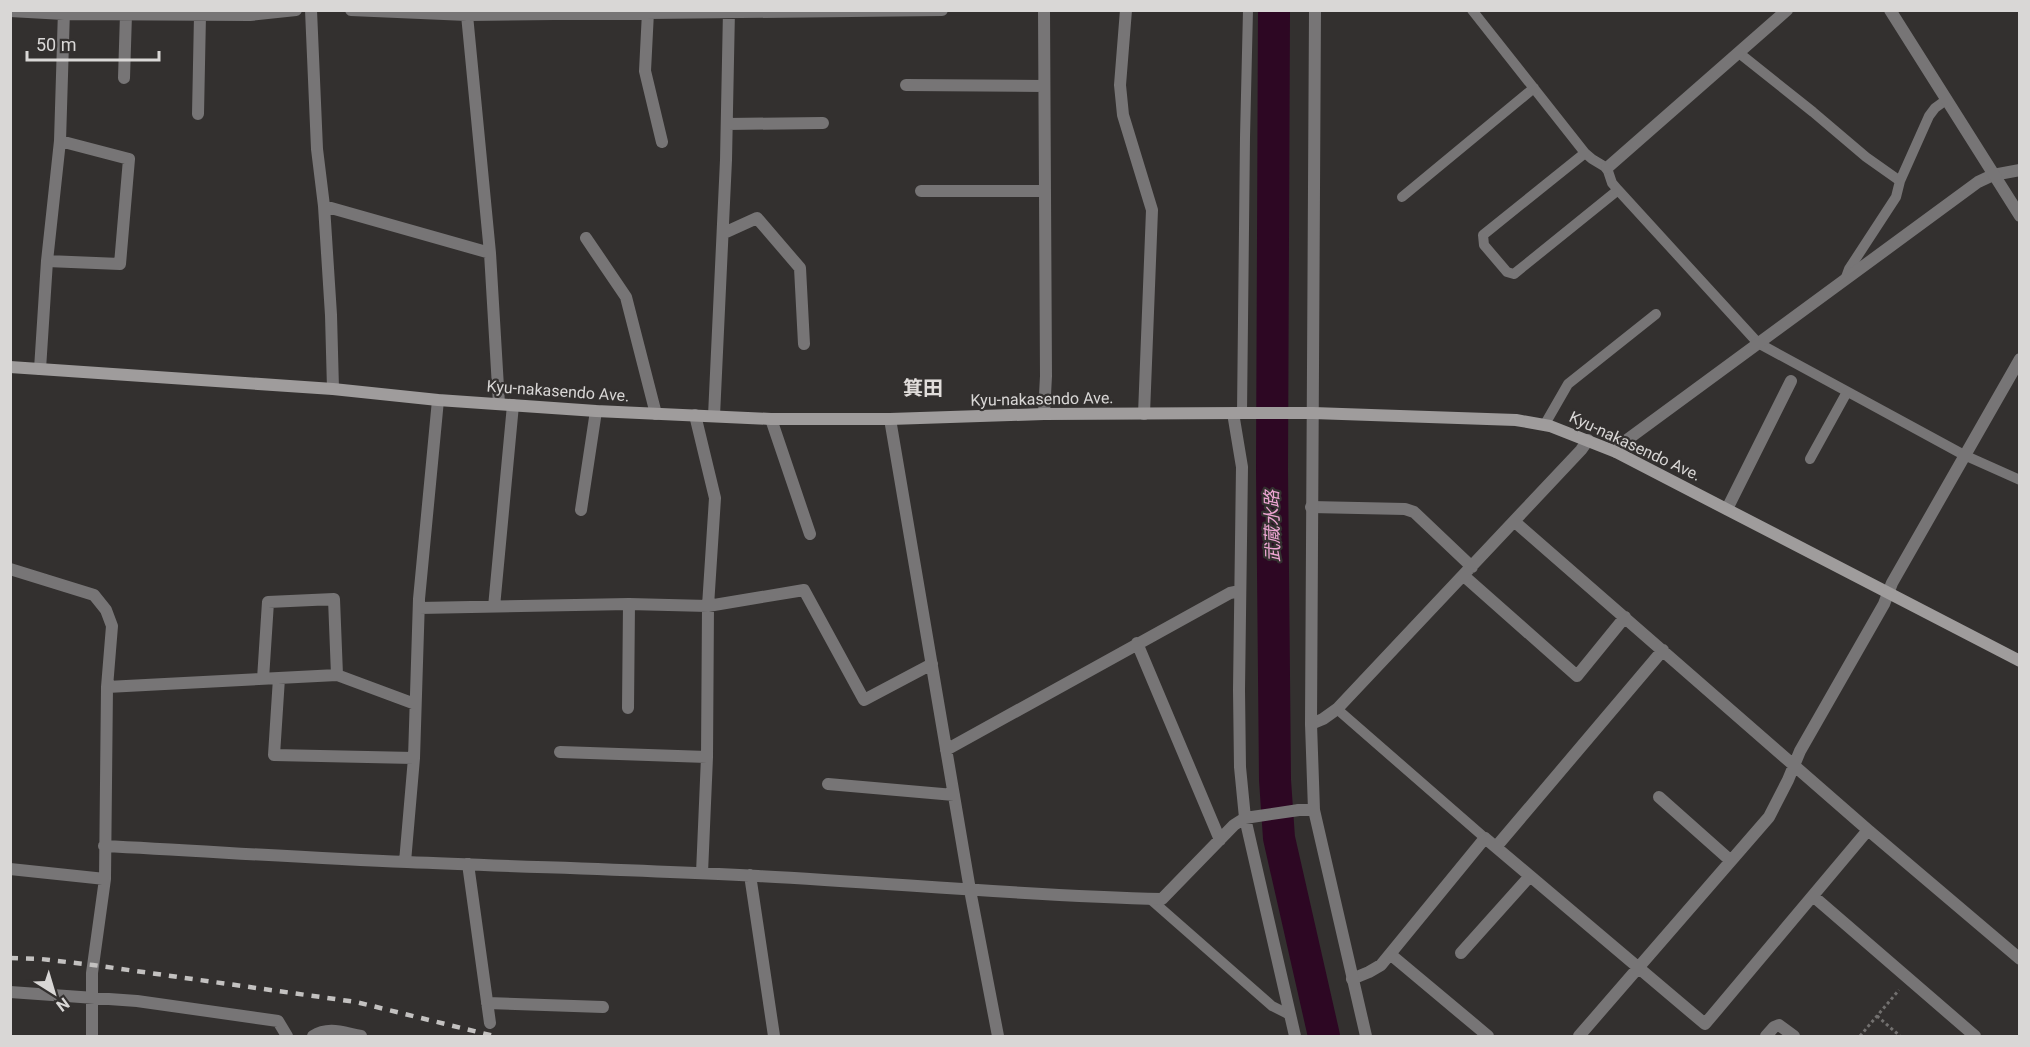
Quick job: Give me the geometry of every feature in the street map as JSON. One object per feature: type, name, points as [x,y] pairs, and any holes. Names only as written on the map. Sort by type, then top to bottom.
[{"type":"main road","name":"Kyu-nakasendo Ave.","points":[[10,367],[333,389],[438,400],[596,411],[771,419],[890,419],[1044,414],[1308,413],[1516,420],[1545,424],[1616,452],[2019,661]]},
{"type":"street","points":[[10,11],[250,15],[297,10]]},
{"type":"street","points":[[311,10],[317,149],[324,206],[331,315],[333,389]]},
{"type":"street","points":[[351,10],[467,15],[504,12],[942,10]]},
{"type":"street","points":[[1044,10],[1046,376],[1044,414]]},
{"type":"street","points":[[1126,10],[1120,85],[1123,115],[1152,210],[1144,414]]},
{"type":"street","points":[[1315,10],[1308,413],[1314,810],[1366,1036]]},
{"type":"street","points":[[1607,168],[1787,10]]},
{"type":"street","points":[[1890,10],[2019,216]]},
{"type":"street","points":[[40,369],[47,261],[60,141],[64,12]]},
{"type":"street","points":[[648,12],[645,71],[662,142]]},
{"type":"street","points":[[714,416],[724,233],[729,12]]},
{"type":"street","points":[[124,78],[126,14]]},
{"type":"street","points":[[198,114],[200,15]]},
{"type":"street","points":[[467,15],[490,253],[499,404]]},
{"type":"street","points":[[906,84],[1044,86]]},
{"type":"street","points":[[727,124],[823,123]]},
{"type":"street","points":[[47,261],[120,264],[129,159],[60,141]]},
{"type":"street","points":[[1616,452],[1624,442],[1978,182],[1993,175],[2019,170]]},
{"type":"street","points":[[921,191],[1044,191]]},
{"type":"street","points":[[324,206],[490,253]]},
{"type":"street","points":[[724,233],[757,218],[800,268],[804,344]]},
{"type":"street","points":[[586,238],[626,297],[657,414]]},
{"type":"street","points":[[1579,1036],[1769,817],[1800,751],[2019,359]]},
{"type":"street","points":[[1727,509],[1791,381]]},
{"type":"street","points":[[405,862],[414,758],[419,608],[438,400]]},
{"type":"street","points":[[494,607],[513,405]]},
{"type":"street","points":[[581,510],[596,411]]},
{"type":"street","points":[[1241,413],[1240,767],[1295,1036]]},
{"type":"street","points":[[695,416],[715,498],[708,606],[708,758],[702,873]]},
{"type":"street","points":[[771,419],[810,534]]},
{"type":"street","points":[[890,419],[970,890],[999,1036]]},
{"type":"street","points":[[1311,724],[1337,710],[1515,522],[1588,440]]},
{"type":"street","points":[[1311,507],[1405,508],[1414,512],[1468,572],[1577,676],[1625,617]]},
{"type":"street","points":[[1515,522],[2019,959]]},
{"type":"street","points":[[10,569],[94,595],[106,610],[112,626],[107,687],[105,879],[93,965],[92,1036]]},
{"type":"street","points":[[419,608],[629,604],[708,606],[804,590],[864,700],[932,664]]},
{"type":"street","points":[[946,750],[1137,643],[1230,593],[1240,591]]},
{"type":"street","points":[[263,679],[268,602],[333,599],[337,675]]},
{"type":"street","points":[[628,708],[629,604]]},
{"type":"street","points":[[1137,643],[1220,840]]},
{"type":"street","points":[[1496,847],[1663,650]]},
{"type":"street","points":[[107,687],[337,675],[415,704]]},
{"type":"street","points":[[279,678],[274,755],[414,758]]},
{"type":"street","points":[[560,752],[708,758]]},
{"type":"street","points":[[828,784],[954,795]]},
{"type":"street","points":[[1659,797],[1731,861]]},
{"type":"street","points":[[104,846],[405,862],[887,882],[1100,898],[1162,898],[1220,840],[1252,817],[1314,810]]},
{"type":"street","points":[[1352,979],[1375,969],[1390,954],[1485,838],[1705,1024],[1868,830]]},
{"type":"street","points":[[468,864],[490,1023]]},
{"type":"street","points":[[10,869],[105,879]]},
{"type":"street","points":[[750,875],[774,1036]]},
{"type":"street","points":[[1461,953],[1530,876]]},
{"type":"street","points":[[1813,896],[1975,1036]]},
{"type":"street","points":[[1390,954],[1488,1036]]},
{"type":"street","points":[[10,993],[137,1001],[278,1021],[287,1036]]},
{"type":"street","points":[[487,1003],[603,1007]]},
{"type":"street","points":[[1766,1036],[1779,1024],[1794,1036]]},
{"type":"street","points":[[313,1036],[324,1030],[331,1030],[361,1036]]},
{"type":"lane","points":[[1241,413],[1248,10]]},
{"type":"lane","points":[[1472,10],[1585,153],[1607,168],[1612,183],[1618,190],[1758,343],[1964,455],[2019,480]]},
{"type":"lane","points":[[1738,53],[1866,157],[1900,181]]},
{"type":"lane","points":[[1402,197],[1534,88]]},
{"type":"lane","points":[[1845,280],[1849,269],[1896,197],[1900,181],[1929,116],[1946,100]]},
{"type":"lane","points":[[1585,153],[1483,235],[1484,245],[1507,273],[1514,274],[1618,190]]},
{"type":"lane","points":[[1545,424],[1568,384],[1656,314]]},
{"type":"lane","points":[[1810,459],[1847,392]]},
{"type":"lane","points":[[1337,710],[1485,838]]},
{"type":"lane","points":[[1149,898],[1272,1006],[1290,1015]]},
{"type":"path","points":[[1860,1036],[1902,987]]},
{"type":"path","points":[[1877,1016],[1900,1036]]},
{"type":"waterway","name":"武蔵水路","points":[[1274,10],[1272,469],[1275,780],[1279,838],[1324,1036]]},
{"type":"railway","points":[[10,958],[93,965],[356,1002],[494,1036]]},
{"type":"district","name":"箕田","points":[[923,388]]}]
